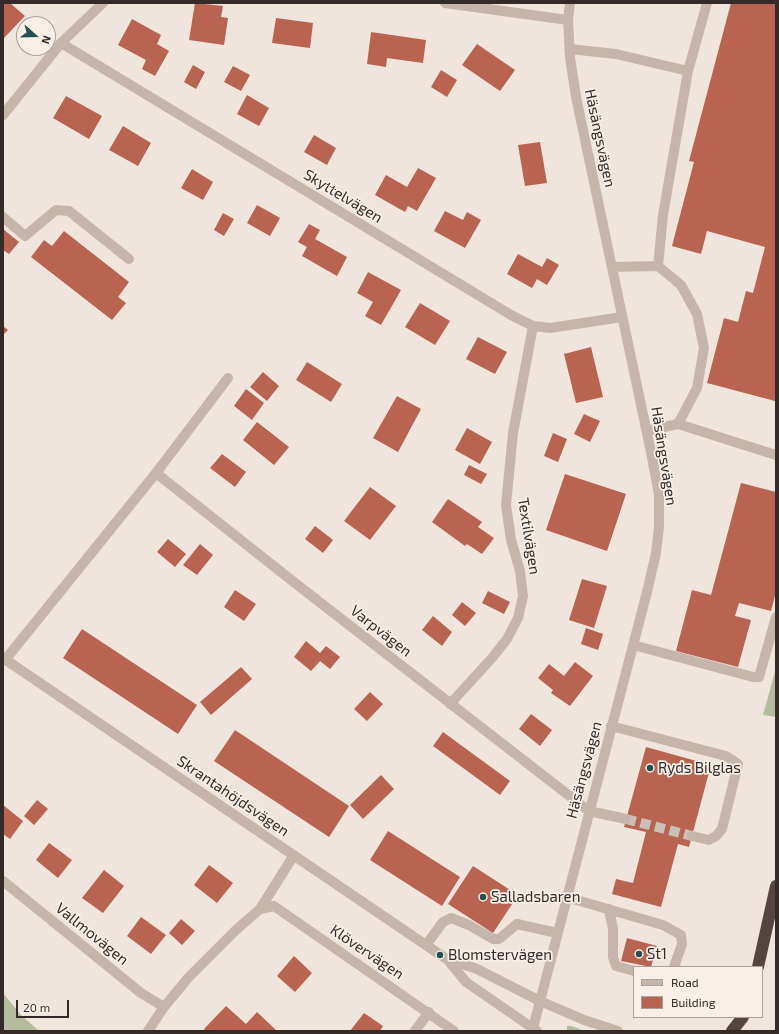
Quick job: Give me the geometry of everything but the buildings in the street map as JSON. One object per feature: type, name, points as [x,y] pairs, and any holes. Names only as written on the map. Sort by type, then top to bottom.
[{"type":"highway","points":[[758,966],[776,886]]},
{"type":"highway","points":[[732,1031],[742,1018]]},
{"type":"street","points":[[3,115],[61,44],[103,3]]},
{"type":"street","points":[[445,3],[568,20]]},
{"type":"street","name":"Häsängsvägen","points":[[535,1029],[540,1001],[566,897],[656,553],[659,527],[659,495],[647,431],[576,97],[568,20],[570,3]]},
{"type":"street","points":[[658,266],[663,215],[688,71],[707,3]]},
{"type":"street","name":"Skyttelvägen","points":[[61,44],[511,315],[533,326],[550,328],[622,317]]},
{"type":"street","points":[[570,49],[616,54],[688,71]]},
{"type":"street","points":[[3,217],[25,236],[56,210],[69,211],[129,259]]},
{"type":"street","points":[[612,267],[658,266],[681,285],[697,314],[704,348],[697,388],[678,424]]},
{"type":"street","name":"Textilvägen","points":[[450,704],[492,658],[507,639],[518,618],[522,596],[520,571],[511,540],[506,505],[514,433],[533,326]]},
{"type":"street","points":[[4,659],[156,473],[228,378]]},
{"type":"street","points":[[647,431],[678,424],[776,455]]},
{"type":"street","name":"Varpvägen","points":[[156,473],[589,811]]},
{"type":"street","points":[[633,645],[752,677],[759,677],[776,617]]},
{"type":"street","name":"Skrantahöjdsvägen","points":[[4,659],[445,958],[466,982],[535,1029]]},
{"type":"street","points":[[611,726],[726,756],[734,759],[738,764],[722,829],[716,836],[709,840],[692,836]]},
{"type":"street","points":[[589,811],[626,819]]},
{"type":"street","points":[[148,1031],[164,1007],[188,978],[236,930],[260,909],[294,855]]},
{"type":"street","name":"Vallmovägen","points":[[3,881],[141,993],[164,1007]]},
{"type":"street","points":[[566,897],[663,925],[681,935],[682,944],[674,966]]},
{"type":"street","name":"Klövervägen","points":[[260,909],[274,906],[429,1012],[454,1031]]},
{"type":"street","points":[[609,909],[613,929],[613,957],[616,966],[633,971]]},
{"type":"street","points":[[426,945],[443,922],[451,918],[469,925],[493,938],[499,939],[517,924],[557,933]]},
{"type":"street","name":"Skrantahöjdsvägen","points":[[445,958],[477,969],[540,1001],[584,1020],[618,1031]]},
{"type":"street","points":[[415,1031],[429,1012]]},
{"type":"green space","points":[[776,668],[776,717],[763,715]]},
{"type":"green space","points":[[3,993],[21,1015],[39,1031],[3,1031]]},
{"type":"green space","points":[[567,1026],[571,1026],[585,1031],[567,1031]]},
{"type":"tunnel","points":[[626,819],[692,836]]},
{"type":"place","name":"Ryds Bilglas","points":[[650,768]]},
{"type":"place","name":"Salladsbaren","points":[[483,897]]},
{"type":"place","name":"St1","points":[[639,954]]},
{"type":"place","name":"Blomstervägen","points":[[440,955]]}]
